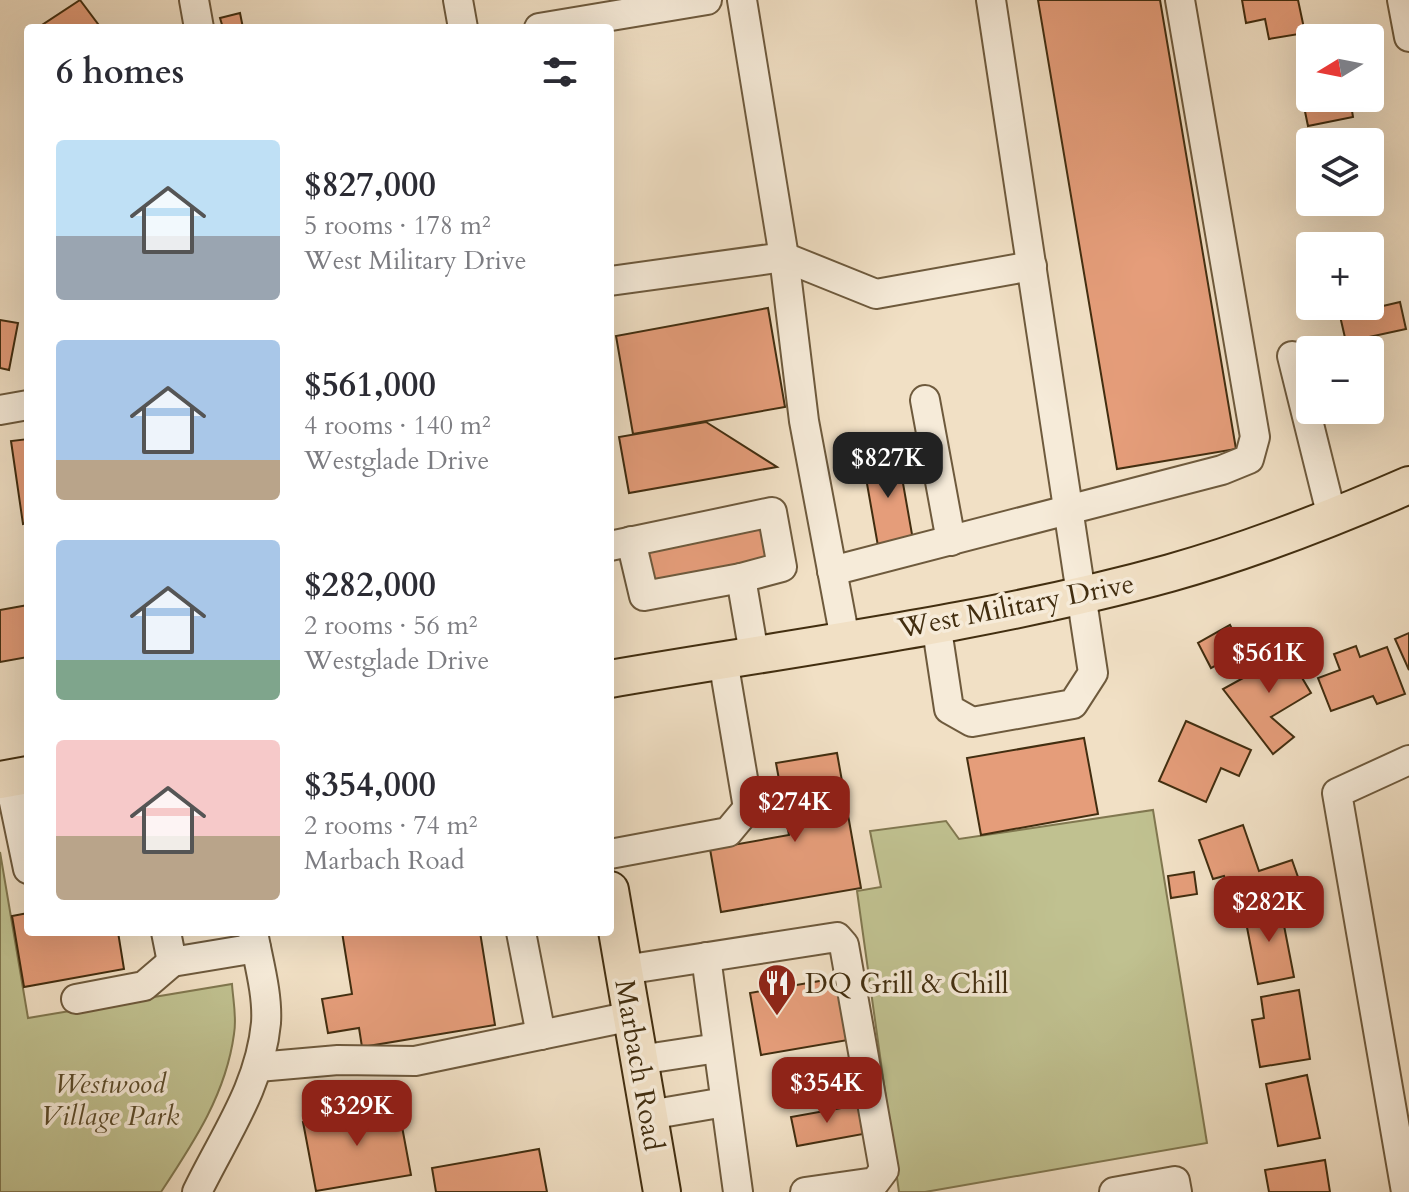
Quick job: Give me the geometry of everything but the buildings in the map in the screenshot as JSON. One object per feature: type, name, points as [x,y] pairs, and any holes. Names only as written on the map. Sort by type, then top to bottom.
[{"type":"main road","name":"West Military Drive","points":[[614,678],[1081,595],[1213,560],[1409,485]]},
{"type":"main road","name":"Marbach Road","points":[[614,913],[662,1192]]},
{"type":"street","points":[[194,0],[198,24]]},
{"type":"street","points":[[458,0],[462,24]]},
{"type":"street","points":[[563,24],[707,0]]},
{"type":"street","points":[[742,0],[784,257],[804,421],[845,639]]},
{"type":"street","points":[[936,623],[949,709],[972,722],[1073,704],[1093,673],[991,0]]},
{"type":"street","points":[[832,571],[1070,511],[1222,470],[1249,459],[1255,437],[1180,0]]},
{"type":"street","points":[[1402,0],[1409,37]]},
{"type":"street","points":[[614,280],[784,257],[876,294],[1032,266]]},
{"type":"street","points":[[1292,356],[1332,517]]},
{"type":"street","points":[[925,400],[951,541]]},
{"type":"street","points":[[0,410],[24,406]]},
{"type":"street","points":[[772,512],[782,567],[741,578],[644,596],[621,543],[772,512]]},
{"type":"street","points":[[614,853],[728,832],[748,808],[738,657],[741,578]]},
{"type":"street","points":[[1406,1192],[1337,793],[1409,760]]},
{"type":"street","points":[[12,778],[24,846]]},
{"type":"street","points":[[167,936],[172,962]]},
{"type":"street","points":[[522,936],[541,1035]]},
{"type":"street","points":[[624,970],[837,937],[844,945],[884,1170],[875,1182],[805,1192]]},
{"type":"street","points":[[76,999],[144,986],[172,962],[254,940],[266,1021],[258,1067],[224,1145],[197,1192]]},
{"type":"street","points":[[706,957],[738,1192]]},
{"type":"street","points":[[258,1067],[338,1060],[415,1061],[632,1016]]},
{"type":"street","points":[[639,1060],[718,1048]]},
{"type":"street","points":[[649,1115],[725,1102]]},
{"type":"street","points":[[1114,1192],[1175,1181],[1177,1192]]},
{"type":"green space","points":[[1153,810],[1207,1143],[925,1192],[899,1192],[857,891],[881,887],[870,831],[946,821],[959,839]]},
{"type":"green space","name":"Westwood Village Park","points":[[0,852],[28,1018],[232,984],[235,1028],[224,1077],[207,1117],[161,1192],[0,1192]]},
{"type":"place","name":"DQ Grill & Chill","points":[[777,1017]]}]
